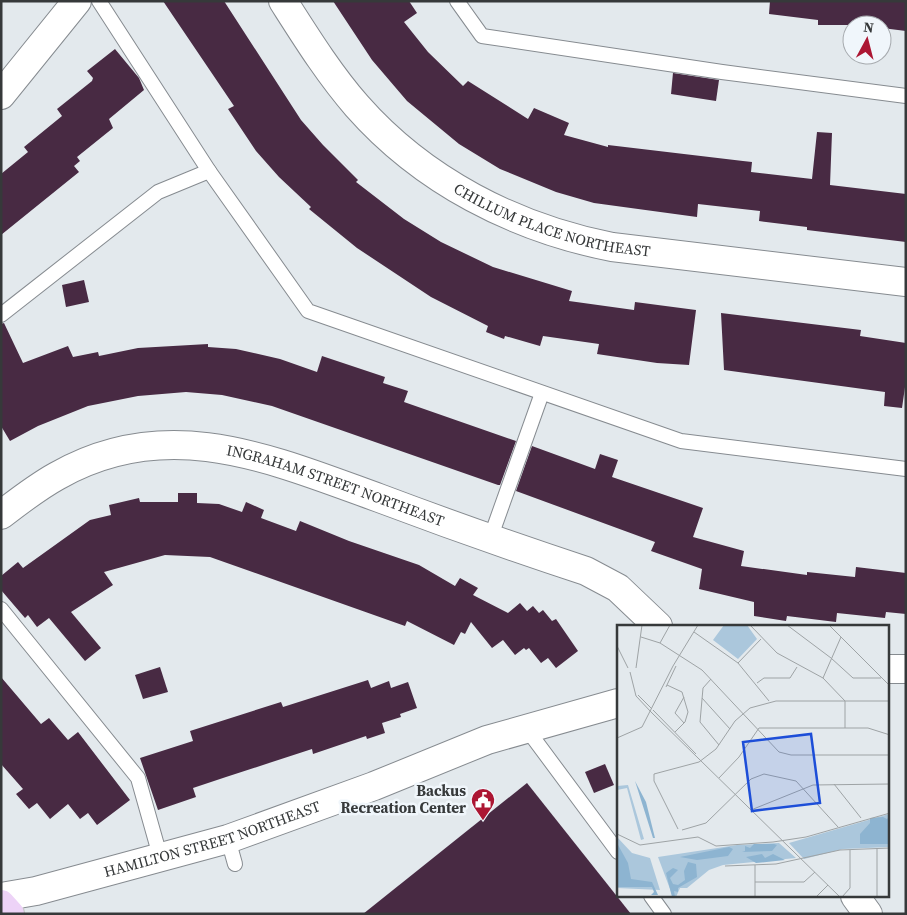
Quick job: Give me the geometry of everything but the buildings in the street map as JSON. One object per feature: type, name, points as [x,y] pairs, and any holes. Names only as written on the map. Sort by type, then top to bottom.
[{"type":"main road","points":[[1,904],[10,914]]},
{"type":"street","points":[[1,95],[77,1]]},
{"type":"street","name":"CHILLUM PLACE NORTHEAST","points":[[283,1],[341,87],[405,153],[449,183],[519,221],[561,235],[612,247],[906,282]]},
{"type":"street","name":"INGRAHAM STREET NORTHEAST","points":[[1,515],[58,476],[96,458],[139,448],[199,446],[258,456],[599,577],[630,598],[657,625]]},
{"type":"street","points":[[890,670],[906,670]]},
{"type":"street","name":"HAMILTON STREET NORTHEAST","points":[[1,897],[36,890],[160,856],[232,851],[374,786],[487,740],[617,703]]},
{"type":"street","points":[[856,898],[868,914]]},
{"type":"lane","points":[[99,1],[210,171],[308,311],[681,441],[906,469]]},
{"type":"lane","points":[[458,1],[482,36],[722,72],[906,96]]},
{"type":"lane","points":[[1,316],[158,192],[210,171]]},
{"type":"lane","points":[[490,539],[542,393]]},
{"type":"lane","points":[[1,609],[138,778],[160,856]]},
{"type":"lane","points":[[526,728],[617,851]]},
{"type":"lane","points":[[653,898],[664,914]]},
{"type":"place","name":"Backus Recreation Center","points":[[483,821]]}]
